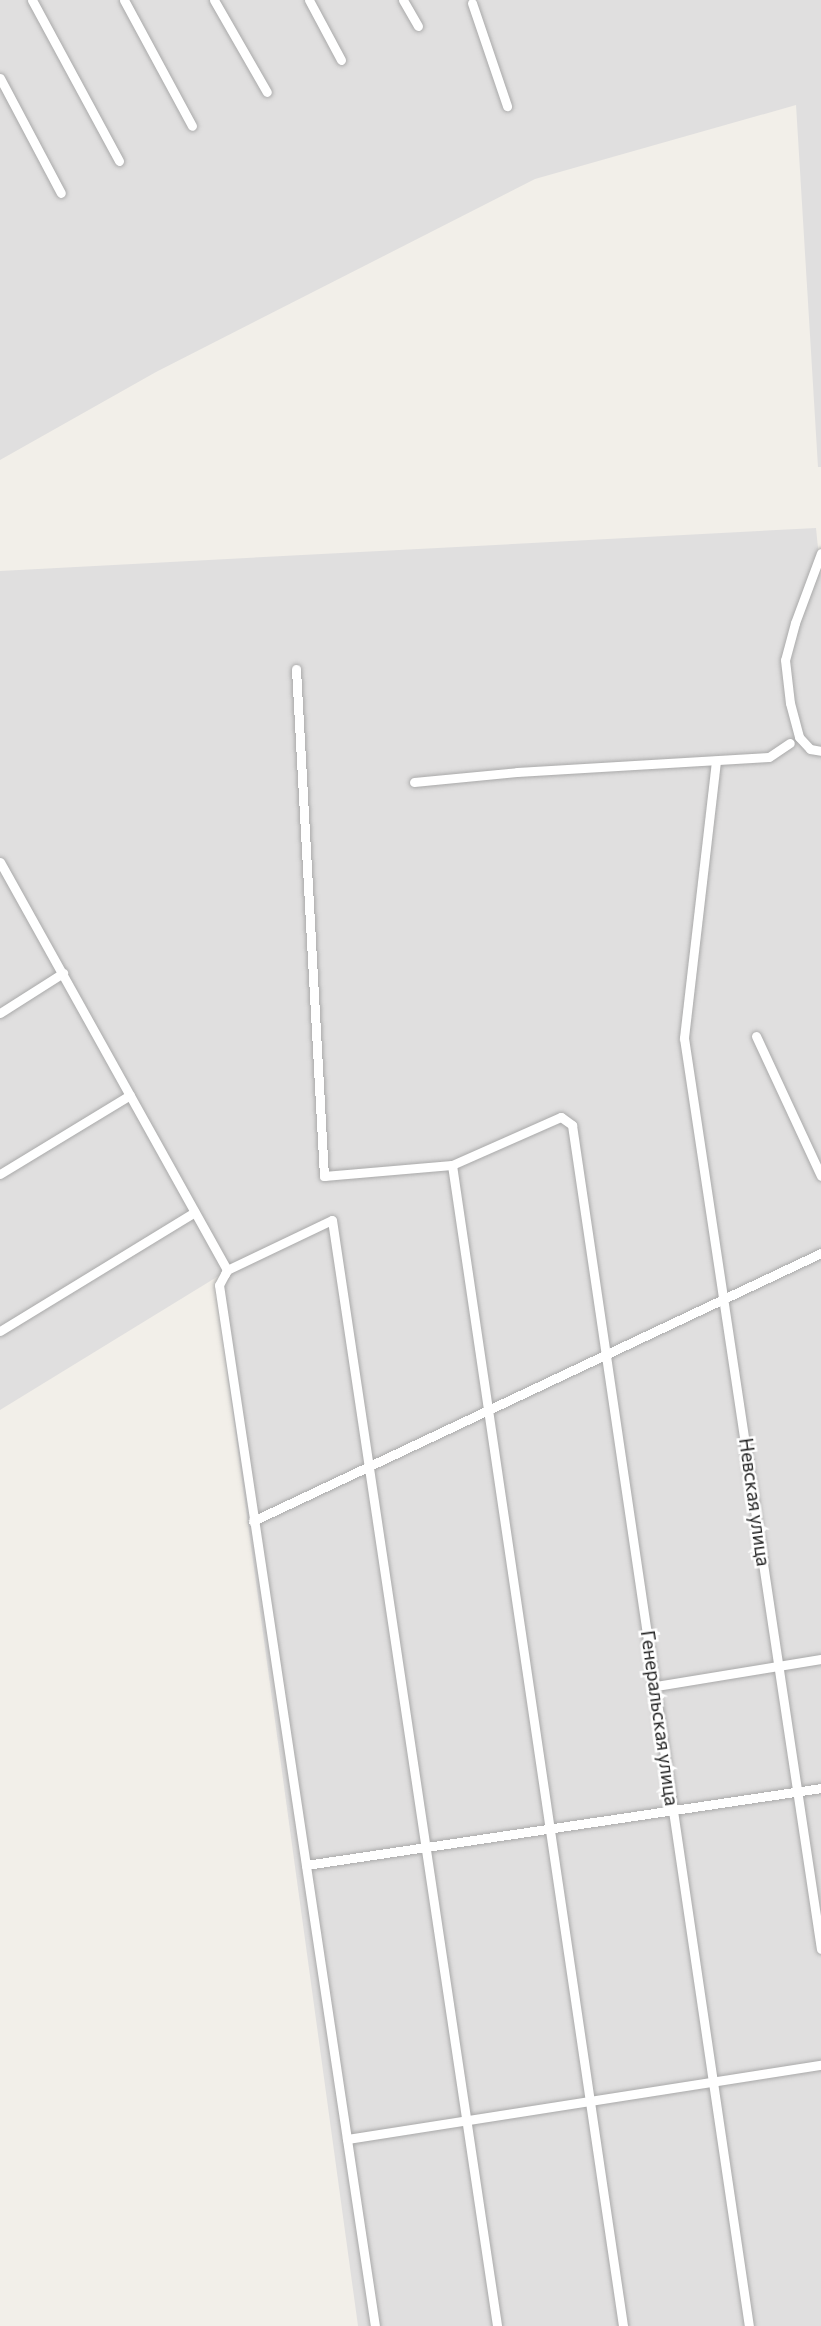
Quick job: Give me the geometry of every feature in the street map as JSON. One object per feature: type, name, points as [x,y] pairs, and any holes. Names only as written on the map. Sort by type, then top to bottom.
[{"type":"street","points":[[32,0],[119,161]]},
{"type":"street","points":[[124,0],[192,126]]},
{"type":"street","points":[[214,0],[267,92]]},
{"type":"street","points":[[309,0],[341,60]]},
{"type":"street","points":[[403,0],[418,26]]},
{"type":"street","points":[[472,3],[507,106]]},
{"type":"street","points":[[0,78],[61,193]]},
{"type":"street","points":[[821,553],[795,623],[785,660],[790,703],[799,737],[810,749],[821,751]]},
{"type":"street","points":[[296,669],[324,1176],[452,1165],[486,1411],[623,2326]]},
{"type":"street","points":[[414,782],[517,772],[769,757],[790,743]]},
{"type":"street","name":"Невская улица","points":[[716,761],[684,1038],[725,1296],[821,1949]]},
{"type":"street","points":[[0,862],[227,1270]]},
{"type":"street","points":[[0,1013],[63,974]]},
{"type":"street","points":[[756,1036],[821,1176]]},
{"type":"street","points":[[0,1174],[130,1095]]},
{"type":"street","name":"Генеральская улица","points":[[452,1165],[561,1117],[572,1125],[750,2326]]},
{"type":"street","points":[[0,1331],[195,1212]]},
{"type":"street","points":[[375,2326],[219,1285],[227,1270],[332,1220],[497,2326]]},
{"type":"street","points":[[253,1521],[821,1253]]},
{"type":"street","points":[[656,1686],[821,1659]]},
{"type":"street","points":[[306,1865],[821,1788]]},
{"type":"street","points":[[347,2139],[714,2084],[821,2065]]},
{"type":"shaded area","points":[[0,0],[821,0],[821,467],[818,467],[796,105],[535,179],[156,372],[0,460]]},
{"type":"shaded area","points":[[816,528],[821,578],[821,2326],[358,2326],[215,1283],[229,1272],[0,858],[0,571]]},
{"type":"shaded area","points":[[0,863],[225,1272],[0,1410]]}]
